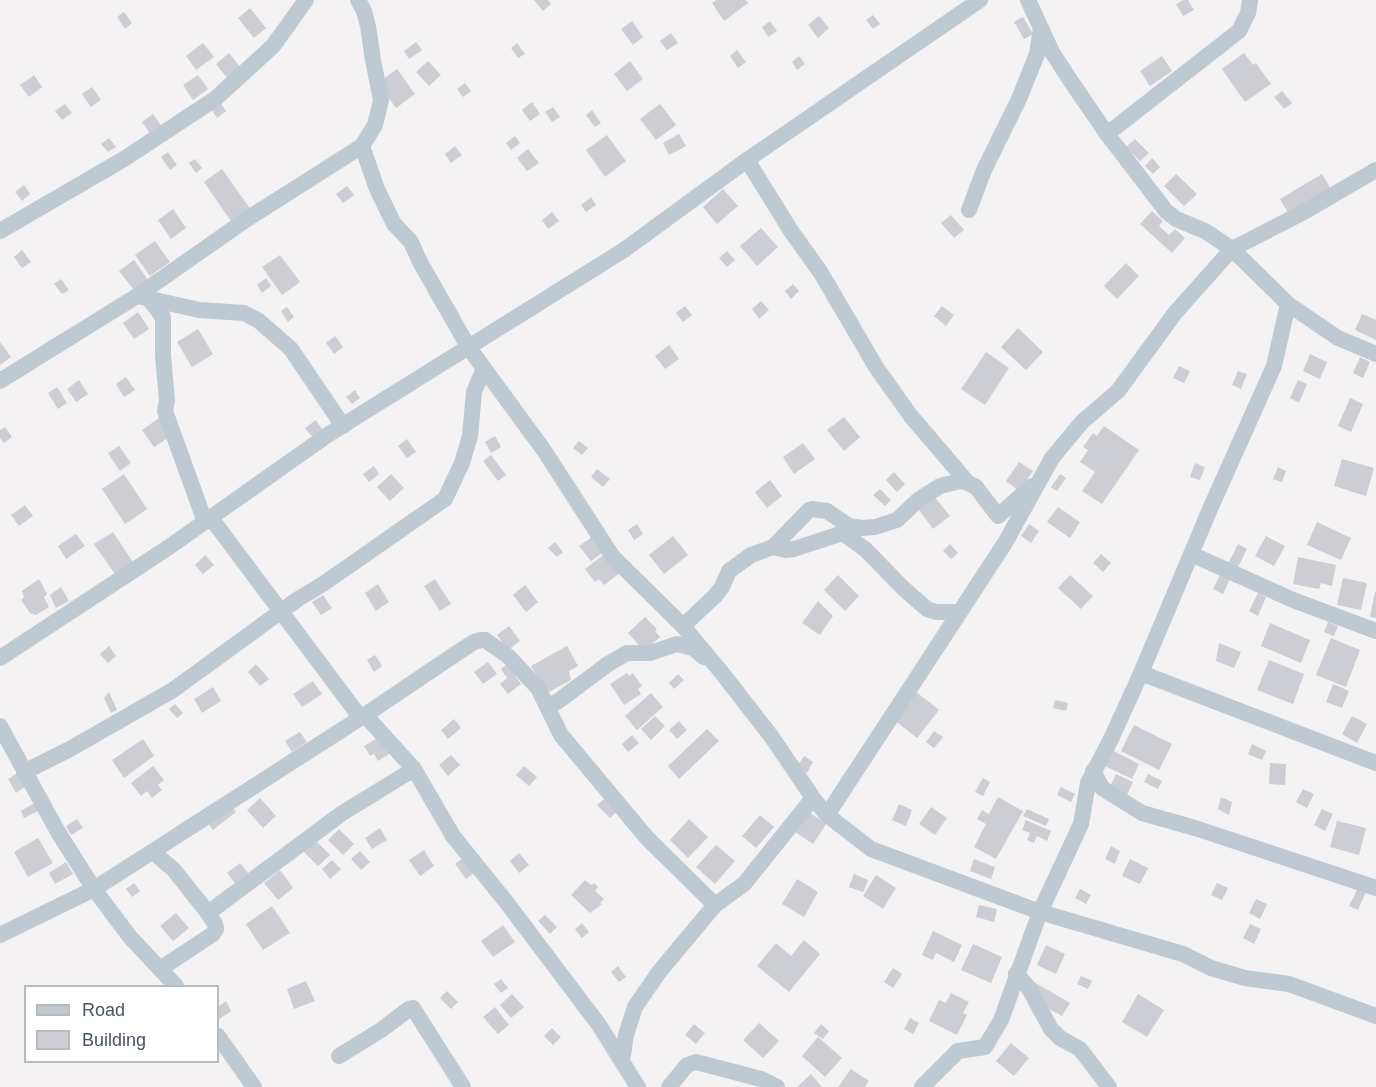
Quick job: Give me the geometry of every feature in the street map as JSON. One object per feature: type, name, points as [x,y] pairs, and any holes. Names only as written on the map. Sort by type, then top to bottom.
[{"type":"street","points":[[0,231],[124,159],[215,99],[273,46],[306,0]]},
{"type":"street","points":[[0,381],[143,297],[247,219],[362,146],[375,125],[381,100],[368,26],[358,0]]},
{"type":"street","points":[[0,658],[208,520],[343,426],[624,250],[747,160],[980,0]]},
{"type":"street","points":[[1028,0],[1041,29],[1070,80],[1107,134],[1166,211],[1176,219],[1205,231],[1232,249],[1288,304],[1338,338],[1376,354]]},
{"type":"street","points":[[969,210],[984,170],[1037,54],[1041,29],[1040,0]]},
{"type":"street","points":[[1107,134],[1239,31],[1248,13],[1250,0]]},
{"type":"street","points":[[362,146],[385,210],[394,224],[411,242],[469,348],[543,449],[614,557],[683,626],[722,673],[771,736],[827,815],[871,849],[1040,912],[1183,954],[1211,968],[1289,984],[1376,1016]]},
{"type":"street","points":[[747,160],[791,231],[821,273],[876,367],[910,415],[968,483]]},
{"type":"street","points":[[827,815],[1005,543],[1052,458],[1082,422],[1118,391],[1175,313],[1232,249],[1302,213],[1376,170]]},
{"type":"street","points":[[143,297],[200,310],[236,311],[259,321],[291,349],[343,426]]},
{"type":"street","points":[[143,297],[163,317],[165,411],[208,520],[363,716],[414,769],[453,836],[599,1025],[638,1087]]},
{"type":"street","points":[[922,1087],[958,1051],[985,1047],[1001,1020],[1040,912],[1081,824],[1088,783],[1093,771],[1111,739],[1141,673],[1274,366],[1288,304]]},
{"type":"street","points":[[24,772],[70,749],[173,690],[298,599],[445,499],[462,463],[470,436],[474,392],[484,368]]},
{"type":"street","points":[[477,385],[498,388]]},
{"type":"street","points":[[683,626],[715,596],[729,571],[754,554],[773,547],[809,510],[827,511],[849,526],[875,527],[897,520],[918,500],[939,486],[960,481],[976,487],[998,516],[1041,478]]},
{"type":"street","points":[[773,547],[794,549],[843,533],[866,550],[927,609],[936,612],[958,612]]},
{"type":"street","points":[[1191,554],[1293,600],[1376,631]]},
{"type":"street","points":[[0,934],[94,889],[474,642],[481,640],[485,640],[508,656],[538,688],[561,735],[647,838],[714,905]]},
{"type":"street","points":[[546,705],[557,702],[608,664],[627,653],[650,653],[677,644],[700,653],[722,673]]},
{"type":"street","points":[[1141,673],[1376,763]]},
{"type":"street","points":[[0,726],[58,832],[94,889],[130,937],[174,985]]},
{"type":"street","points":[[208,913],[341,814],[414,769]]},
{"type":"street","points":[[1093,771],[1101,788],[1142,813],[1195,828],[1376,888]]},
{"type":"street","points":[[622,1061],[626,1035],[635,1007],[659,972],[714,905],[744,884],[805,805],[813,798]]},
{"type":"street","points":[[153,852],[174,870],[208,913],[216,929],[213,934],[160,969]]},
{"type":"street","points":[[1016,974],[1028,987],[1051,1029],[1060,1038],[1080,1049],[1110,1087]]},
{"type":"street","points":[[339,1056],[412,1008],[463,1087]]},
{"type":"street","points":[[219,1037],[254,1087]]},
{"type":"street","points":[[669,1087],[687,1065],[696,1062],[761,1079],[777,1087]]},
{"type":"building","points":[[534,0],[548,0],[551,4],[543,11]]},
{"type":"building","points":[[716,0],[746,0],[748,3],[724,21],[712,3]]},
{"type":"building","points":[[1188,0],[1194,10],[1183,16],[1176,4]]},
{"type":"building","points":[[250,8],[266,28],[254,38],[238,18]]},
{"type":"building","points":[[124,12],[132,23],[125,29],[117,17]]},
{"type":"building","points":[[873,15],[880,24],[873,29],[866,20]]},
{"type":"building","points":[[819,16],[829,28],[818,38],[808,25]]},
{"type":"building","points":[[1023,17],[1033,34],[1024,39],[1014,22]]},
{"type":"building","points":[[632,21],[643,37],[633,45],[621,29]]},
{"type":"building","points":[[770,21],[777,31],[768,37],[762,27]]},
{"type":"building","points":[[671,33],[678,43],[667,50],[660,41]]},
{"type":"building","points":[[416,42],[422,50],[409,59],[404,51]]},
{"type":"building","points":[[203,43],[214,57],[196,70],[186,56]]},
{"type":"building","points":[[517,43],[525,54],[518,58],[511,48]]},
{"type":"building","points":[[737,50],[746,62],[738,68],[730,56]]},
{"type":"building","points":[[229,53],[241,68],[228,79],[216,64]]},
{"type":"building","points":[[1244,53],[1253,65],[1256,63],[1271,84],[1245,102],[1222,69]]},
{"type":"building","points":[[799,56],[805,64],[797,70],[792,62]]},
{"type":"building","points":[[1162,56],[1172,71],[1150,86],[1140,71]]},
{"type":"building","points":[[428,61],[441,75],[429,86],[416,72]]},
{"type":"building","points":[[630,61],[643,79],[627,91],[614,74]]},
{"type":"building","points":[[397,69],[415,94],[396,108],[378,83]]},
{"type":"building","points":[[34,75],[42,87],[29,97],[20,85]]},
{"type":"building","points":[[198,75],[208,89],[193,100],[183,85]]},
{"type":"building","points":[[465,83],[471,91],[463,97],[457,89]]},
{"type":"building","points":[[92,87],[101,100],[91,107],[82,94]]},
{"type":"building","points":[[1282,91],[1292,103],[1284,109],[1274,97]]},
{"type":"building","points":[[532,102],[540,114],[530,121],[522,110]]},
{"type":"building","points":[[65,104],[72,113],[62,120],[55,111]]},
{"type":"building","points":[[221,104],[226,111],[217,118],[212,110]]},
{"type":"building","points":[[660,104],[676,125],[656,140],[640,119]]},
{"type":"building","points":[[553,107],[560,117],[552,122],[545,112]]},
{"type":"building","points":[[592,110],[601,123],[595,127],[586,115]]},
{"type":"building","points":[[153,114],[162,127],[151,135],[142,122]]},
{"type":"building","points":[[679,134],[686,146],[669,155],[663,143]]},
{"type":"building","points":[[607,135],[626,161],[605,177],[586,150]]},
{"type":"building","points":[[515,136],[520,143],[511,150],[506,143]]},
{"type":"building","points":[[109,138],[116,147],[108,152],[101,144]]},
{"type":"building","points":[[1135,139],[1149,153],[1140,161],[1126,147]]},
{"type":"building","points":[[455,146],[462,155],[451,163],[445,154]]},
{"type":"building","points":[[528,149],[539,163],[527,171],[517,158]]},
{"type":"building","points":[[168,152],[177,165],[170,170],[161,157]]},
{"type":"building","points":[[1152,158],[1160,167],[1153,174],[1145,166]]},
{"type":"building","points":[[195,159],[202,168],[196,173],[189,163]]},
{"type":"building","points":[[222,169],[251,210],[233,224],[204,182]]},
{"type":"building","points":[[1176,174],[1197,194],[1184,206],[1164,186]]},
{"type":"building","points":[[1322,174],[1332,191],[1290,216],[1280,199]]},
{"type":"building","points":[[24,185],[30,194],[22,201],[15,192]]},
{"type":"building","points":[[347,186],[354,195],[343,203],[336,194]]},
{"type":"building","points":[[723,189],[738,206],[717,224],[703,207]]},
{"type":"building","points":[[591,197],[596,205],[586,212],[581,205]]},
{"type":"building","points":[[173,209],[186,228],[171,239],[158,220]]},
{"type":"building","points":[[1152,211],[1163,221],[1159,226],[1169,235],[1175,229],[1185,238],[1172,253],[1140,224]]},
{"type":"building","points":[[552,212],[559,221],[548,229],[542,220]]},
{"type":"building","points":[[951,215],[964,230],[954,238],[941,223]]},
{"type":"building","points":[[761,228],[778,247],[757,266],[740,246]]},
{"type":"building","points":[[155,241],[170,262],[150,276],[135,255]]},
{"type":"building","points":[[22,250],[31,262],[22,268],[14,257]]},
{"type":"building","points":[[727,251],[735,260],[727,267],[719,258]]},
{"type":"building","points":[[280,255],[300,282],[282,295],[262,267]]},
{"type":"building","points":[[134,260],[148,280],[134,290],[119,271]]},
{"type":"building","points":[[1126,263],[1139,276],[1117,299],[1104,286]]},
{"type":"building","points":[[266,278],[271,286],[262,293],[257,285]]},
{"type":"building","points":[[61,279],[69,290],[62,294],[54,284]]},
{"type":"building","points":[[793,284],[799,291],[791,299],[785,291]]},
{"type":"building","points":[[761,301],[769,310],[759,319],[752,309]]},
{"type":"building","points":[[685,306],[692,315],[683,322],[676,313]]},
{"type":"building","points":[[942,306],[954,315],[946,326],[934,316]]},
{"type":"building","points":[[287,307],[294,317],[288,322],[281,311]]},
{"type":"building","points":[[138,312],[149,329],[134,339],[123,323]]},
{"type":"building","points":[[1362,314],[1376,320],[1376,340],[1355,330]]},
{"type":"building","points":[[1018,328],[1043,352],[1026,370],[1001,347]]},
{"type":"building","points":[[198,329],[213,354],[192,367],[177,342]]},
{"type":"building","points":[[335,336],[343,347],[334,354],[326,343]]},
{"type":"building","points":[[0,342],[11,357],[0,365]]},
{"type":"building","points":[[669,345],[679,359],[665,369],[655,356]]},
{"type":"building","points":[[986,352],[1009,368],[985,405],[961,389]]},
{"type":"building","points":[[1310,354],[1327,362],[1320,379],[1303,371]]},
{"type":"building","points":[[1360,357],[1370,362],[1363,378],[1353,373]]},
{"type":"building","points":[[1179,366],[1190,371],[1184,383],[1173,378]]},
{"type":"building","points":[[1238,371],[1247,374],[1241,389],[1232,385]]},
{"type":"building","points":[[126,377],[135,390],[124,397],[116,384]]},
{"type":"building","points":[[79,380],[88,394],[76,402],[67,389]]},
{"type":"building","points":[[1298,380],[1307,384],[1299,403],[1290,398]]},
{"type":"building","points":[[57,387],[67,403],[58,409],[48,393]]},
{"type":"building","points":[[355,390],[360,398],[352,404],[346,397]]},
{"type":"building","points":[[1350,398],[1363,404],[1351,432],[1338,426]]},
{"type":"building","points":[[844,417],[860,437],[844,451],[827,430]]},
{"type":"building","points":[[159,418],[171,436],[154,447],[142,430]]},
{"type":"building","points":[[316,420],[323,431],[313,438],[305,428]]},
{"type":"building","points":[[1104,426],[1139,450],[1102,504],[1082,491],[1095,472],[1080,462],[1088,450],[1083,447],[1093,433],[1097,436]]},
{"type":"building","points":[[5,427],[12,437],[4,443],[0,438],[0,430]]},
{"type":"building","points":[[495,436],[501,447],[491,453],[485,442]]},
{"type":"building","points":[[407,439],[416,452],[407,458],[398,446]]},
{"type":"building","points":[[579,441],[588,448],[582,455],[573,448]]},
{"type":"building","points":[[803,443],[815,459],[794,474],[783,457]]},
{"type":"building","points":[[119,446],[131,463],[120,471],[108,453]]},
{"type":"building","points":[[491,455],[506,475],[498,481],[483,461]]},
{"type":"building","points":[[1342,459],[1374,468],[1366,496],[1334,486]]},
{"type":"building","points":[[1019,462],[1033,471],[1019,491],[1006,481]]},
{"type":"building","points":[[1195,463],[1205,467],[1200,480],[1190,477]]},
{"type":"building","points":[[374,466],[379,474],[369,482],[363,474]]},
{"type":"building","points":[[1278,467],[1286,471],[1282,482],[1273,479]]},
{"type":"building","points":[[597,469],[610,479],[603,487],[591,477]]},
{"type":"building","points":[[894,472],[905,484],[897,492],[886,480]]},
{"type":"building","points":[[124,474],[147,509],[125,524],[102,489]]},
{"type":"building","points":[[391,474],[404,488],[390,501],[377,487]]},
{"type":"building","points":[[1060,474],[1066,478],[1057,491],[1051,487]]},
{"type":"building","points":[[770,480],[782,496],[767,508],[755,492]]},
{"type":"building","points":[[880,489],[891,500],[885,506],[873,495]]},
{"type":"building","points":[[933,495],[950,516],[933,529],[917,507]]},
{"type":"building","points":[[25,505],[33,516],[19,526],[11,515]]},
{"type":"building","points":[[1058,507],[1080,522],[1070,538],[1047,522]]},
{"type":"building","points":[[1317,522],[1351,538],[1341,560],[1307,545]]},
{"type":"building","points":[[637,524],[643,534],[634,540],[628,530]]},
{"type":"building","points":[[1029,524],[1039,531],[1031,543],[1021,536]]},
{"type":"building","points":[[113,532],[133,562],[115,574],[94,544]]},
{"type":"building","points":[[76,534],[85,546],[66,559],[58,546]]},
{"type":"building","points":[[595,535],[606,550],[591,561],[579,546]]},
{"type":"building","points":[[673,536],[688,555],[664,574],[649,555]]},
{"type":"building","points":[[1266,536],[1285,546],[1274,566],[1255,556]]},
{"type":"building","points":[[555,542],[563,552],[557,557],[548,548]]},
{"type":"building","points":[[950,544],[958,553],[951,559],[943,551]]},
{"type":"building","points":[[1238,544],[1247,549],[1237,569],[1228,564]]},
{"type":"building","points":[[605,554],[620,573],[604,585],[599,579],[595,582],[585,569]]},
{"type":"building","points":[[1101,554],[1111,563],[1103,572],[1093,563]]},
{"type":"building","points":[[205,555],[214,565],[203,574],[195,565]]},
{"type":"building","points":[[1298,557],[1336,565],[1332,586],[1321,583],[1319,589],[1293,584]]},
{"type":"building","points":[[838,575],[859,596],[845,611],[824,590]]},
{"type":"building","points":[[1070,575],[1093,596],[1081,609],[1058,588]]},
{"type":"building","points":[[1220,575],[1230,579],[1223,594],[1213,589]]},
{"type":"building","points":[[1343,578],[1367,583],[1361,610],[1337,605]]},
{"type":"building","points":[[39,579],[47,594],[44,597],[49,607],[36,615],[30,613],[21,600],[24,597],[22,591]]},
{"type":"building","points":[[435,579],[451,604],[440,611],[424,586]]},
{"type":"building","points":[[378,584],[389,602],[376,611],[365,593]]},
{"type":"building","points":[[525,585],[538,602],[526,612],[513,595]]},
{"type":"building","points":[[61,587],[69,601],[56,608],[50,595]]},
{"type":"building","points":[[1376,592],[1376,618],[1370,617]]},
{"type":"building","points":[[1258,593],[1266,597],[1258,616],[1249,611]]},
{"type":"building","points":[[323,595],[332,608],[321,615],[312,602]]},
{"type":"building","points":[[818,601],[833,616],[820,635],[802,623]]},
{"type":"building","points":[[645,617],[657,629],[655,631],[660,637],[644,651],[628,633]]},
{"type":"building","points":[[1328,622],[1338,626],[1334,636],[1324,632]]},
{"type":"building","points":[[1270,623],[1310,640],[1301,663],[1261,646]]},
{"type":"building","points":[[509,626],[520,641],[508,650],[497,635]]},
{"type":"building","points":[[1331,638],[1360,650],[1346,687],[1316,675]]},
{"type":"building","points":[[1219,643],[1241,652],[1234,668],[1216,661]]},
{"type":"building","points":[[109,646],[116,656],[108,663],[100,654]]},
{"type":"building","points":[[567,646],[578,666],[569,671],[571,680],[547,693],[531,666]]},
{"type":"building","points":[[375,655],[382,666],[374,672],[367,660]]},
{"type":"building","points":[[1269,660],[1304,674],[1293,704],[1257,690]]},
{"type":"building","points":[[488,662],[497,674],[483,684],[474,672]]},
{"type":"building","points":[[256,664],[269,679],[260,686],[248,672]]},
{"type":"building","points":[[507,664],[521,684],[508,694],[500,684],[507,678],[501,669]]},
{"type":"building","points":[[627,673],[629,676],[633,673],[642,686],[638,689],[641,694],[624,705],[610,684]]},
{"type":"building","points":[[678,674],[684,680],[674,689],[669,683]]},
{"type":"building","points":[[313,681],[322,694],[302,707],[293,694]]},
{"type":"building","points":[[1333,684],[1349,691],[1342,708],[1326,702]]},
{"type":"building","points":[[213,687],[221,701],[202,713],[194,699]]},
{"type":"building","points":[[915,691],[939,710],[917,738],[893,719]]},
{"type":"building","points":[[109,692],[117,710],[111,713],[104,698]]},
{"type":"building","points":[[651,693],[663,707],[637,730],[625,716]]},
{"type":"building","points":[[1055,700],[1068,703],[1066,711],[1053,708]]},
{"type":"building","points":[[175,704],[183,713],[177,718],[169,709]]},
{"type":"building","points":[[655,716],[665,726],[651,740],[641,729]]},
{"type":"building","points":[[1352,716],[1367,724],[1357,743],[1342,734]]},
{"type":"building","points":[[454,719],[461,728],[448,739],[441,730]]},
{"type":"building","points":[[679,721],[687,730],[677,739],[669,730]]},
{"type":"building","points":[[1134,725],[1172,744],[1159,770],[1121,751]]},
{"type":"building","points":[[707,729],[719,741],[679,779],[668,766]]},
{"type":"building","points":[[934,731],[943,737],[934,748],[926,742]]},
{"type":"building","points":[[300,732],[307,742],[292,752],[285,741]]},
{"type":"building","points":[[632,735],[639,743],[628,752],[622,744]]},
{"type":"building","points":[[381,736],[391,753],[378,761],[374,754],[370,756],[364,746]]},
{"type":"building","points":[[143,739],[154,756],[124,778],[112,760]]},
{"type":"building","points":[[1252,744],[1266,751],[1262,760],[1248,754]]},
{"type":"building","points":[[1112,750],[1139,764],[1132,779],[1105,766]]},
{"type":"building","points":[[451,755],[460,765],[448,776],[439,765]]},
{"type":"building","points":[[804,756],[813,762],[807,773],[797,767]]},
{"type":"building","points":[[1270,763],[1286,764],[1285,785],[1269,784]]},
{"type":"building","points":[[153,766],[164,780],[158,785],[162,790],[152,798],[147,791],[141,796],[131,783]]},
{"type":"building","points":[[524,766],[537,777],[529,786],[516,775]]},
{"type":"building","points":[[17,773],[26,786],[16,793],[8,779]]},
{"type":"building","points":[[1116,774],[1133,782],[1126,797],[1109,789]]},
{"type":"building","points":[[1148,774],[1162,781],[1158,789],[1144,782]]},
{"type":"building","points":[[983,778],[990,782],[983,796],[975,792]]},
{"type":"building","points":[[1061,787],[1075,794],[1071,802],[1057,795]]},
{"type":"building","points":[[1303,789],[1314,794],[1307,808],[1296,802]]},
{"type":"building","points":[[998,797],[1023,811],[996,859],[974,847],[986,824],[977,819],[982,810],[989,814]]},
{"type":"building","points":[[1221,797],[1232,802],[1229,815],[1218,809]]},
{"type":"building","points":[[260,798],[276,816],[263,828],[247,810]]},
{"type":"building","points":[[604,799],[616,812],[610,818],[597,805]]},
{"type":"building","points":[[34,803],[38,811],[24,818],[21,811]]},
{"type":"building","points":[[899,804],[912,810],[906,826],[892,820]]},
{"type":"building","points":[[232,807],[236,812],[213,830],[209,825]]},
{"type":"building","points":[[931,807],[947,818],[935,835],[919,824]]},
{"type":"building","points":[[1027,809],[1049,819],[1046,826],[1023,816]]},
{"type":"building","points":[[1322,809],[1333,814],[1325,831],[1314,825]]},
{"type":"building","points":[[806,810],[826,824],[813,844],[792,830]]},
{"type":"building","points":[[760,815],[774,827],[756,848],[742,836]]},
{"type":"building","points":[[77,819],[83,828],[71,835],[66,826]]},
{"type":"building","points":[[689,819],[708,837],[688,858],[670,840]]},
{"type":"building","points":[[1026,820],[1051,831],[1047,841],[1037,836],[1034,843],[1027,840],[1030,833],[1022,830]]},
{"type":"building","points":[[1337,821],[1366,828],[1359,855],[1330,847]]},
{"type":"building","points":[[380,828],[387,840],[372,849],[365,838]]},
{"type":"building","points":[[339,829],[354,844],[343,855],[328,840]]},
{"type":"building","points":[[38,838],[53,863],[28,877],[14,852]]},
{"type":"building","points":[[314,839],[330,855],[318,866],[302,850]]},
{"type":"building","points":[[716,845],[735,861],[715,884],[696,867]]},
{"type":"building","points":[[1111,846],[1120,851],[1115,864],[1105,859]]},
{"type":"building","points":[[424,850],[434,866],[420,876],[409,860]]},
{"type":"building","points":[[360,851],[370,862],[361,870],[351,859]]},
{"type":"building","points":[[519,853],[529,865],[519,873],[510,861]]},
{"type":"building","points":[[466,856],[477,871],[466,879],[455,864]]},
{"type":"building","points":[[974,859],[995,867],[991,879],[970,871]]},
{"type":"building","points":[[1130,859],[1148,868],[1140,884],[1122,876]]},
{"type":"building","points":[[332,860],[341,869],[330,879],[322,869]]},
{"type":"building","points":[[66,862],[73,874],[55,884],[49,873]]},
{"type":"building","points":[[240,863],[248,873],[235,883],[227,873]]},
{"type":"building","points":[[280,870],[293,888],[278,900],[264,883]]},
{"type":"building","points":[[854,874],[868,880],[863,892],[849,887]]},
{"type":"building","points":[[876,875],[896,888],[883,909],[863,896]]},
{"type":"building","points":[[797,879],[818,892],[804,917],[782,904]]},
{"type":"building","points":[[585,880],[598,887],[595,891],[604,899],[600,903],[602,904],[590,913],[571,895]]},
{"type":"building","points":[[134,883],[140,891],[132,897],[126,889]]},
{"type":"building","points":[[1217,883],[1228,888],[1222,900],[1211,895]]},
{"type":"building","points":[[1358,888],[1366,892],[1358,910],[1349,906]]},
{"type":"building","points":[[1080,889],[1091,895],[1086,904],[1075,898]]},
{"type":"building","points":[[1256,899],[1267,904],[1260,919],[1249,913]]},
{"type":"building","points":[[979,905],[997,909],[994,922],[976,917]]},
{"type":"building","points":[[272,906],[290,933],[263,950],[246,924]]},
{"type":"building","points":[[176,913],[189,928],[173,941],[160,926]]},
{"type":"building","points":[[545,915],[557,927],[550,934],[538,921]]},
{"type":"building","points":[[582,923],[589,932],[582,938],[575,929]]},
{"type":"building","points":[[1250,924],[1261,929],[1254,944],[1243,938]]},
{"type":"building","points":[[503,925],[515,942],[493,957],[481,941]]},
{"type":"building","points":[[933,931],[962,945],[954,962],[936,953],[933,960],[922,955]]},
{"type":"building","points":[[804,940],[820,954],[789,992],[757,966],[776,943],[791,956]]},
{"type":"building","points":[[973,944],[1002,957],[991,983],[961,970]]},
{"type":"building","points":[[1046,945],[1065,954],[1056,974],[1037,965]]},
{"type":"building","points":[[618,966],[626,977],[619,982],[611,972]]},
{"type":"building","points":[[893,968],[902,974],[893,988],[884,982]]},
{"type":"building","points":[[1081,976],[1092,981],[1088,989],[1077,984]]},
{"type":"building","points":[[501,979],[508,988],[501,993],[494,984]]},
{"type":"building","points":[[306,981],[315,1001],[294,1009],[287,989]]},
{"type":"building","points":[[1034,982],[1070,1003],[1062,1016],[1026,996]]},
{"type":"building","points":[[447,991],[458,1002],[451,1009],[440,998]]},
{"type":"building","points":[[951,993],[969,1002],[963,1013],[967,1015],[957,1035],[929,1021],[939,1000],[946,1003]]},
{"type":"building","points":[[512,994],[524,1007],[511,1018],[500,1005]]},
{"type":"building","points":[[1138,994],[1164,1010],[1147,1037],[1122,1022]]},
{"type":"building","points":[[226,1001],[231,1011],[219,1019],[219,1006]]},
{"type":"building","points":[[495,1007],[509,1025],[498,1034],[483,1017]]},
{"type":"building","points":[[910,1018],[919,1023],[913,1034],[904,1029]]},
{"type":"building","points":[[759,1023],[779,1041],[763,1058],[743,1040]]},
{"type":"building","points":[[694,1024],[705,1033],[696,1044],[685,1035]]},
{"type":"building","points":[[821,1024],[829,1031],[823,1039],[814,1033]]},
{"type":"building","points":[[552,1028],[561,1037],[553,1045],[544,1036]]},
{"type":"building","points":[[818,1037],[842,1058],[825,1077],[802,1056]]},
{"type":"building","points":[[1011,1043],[1029,1058],[1014,1076],[996,1061]]},
{"type":"building","points":[[851,1069],[869,1081],[865,1087],[838,1087]]},
{"type":"building","points":[[811,1074],[822,1087],[797,1087]]}]
